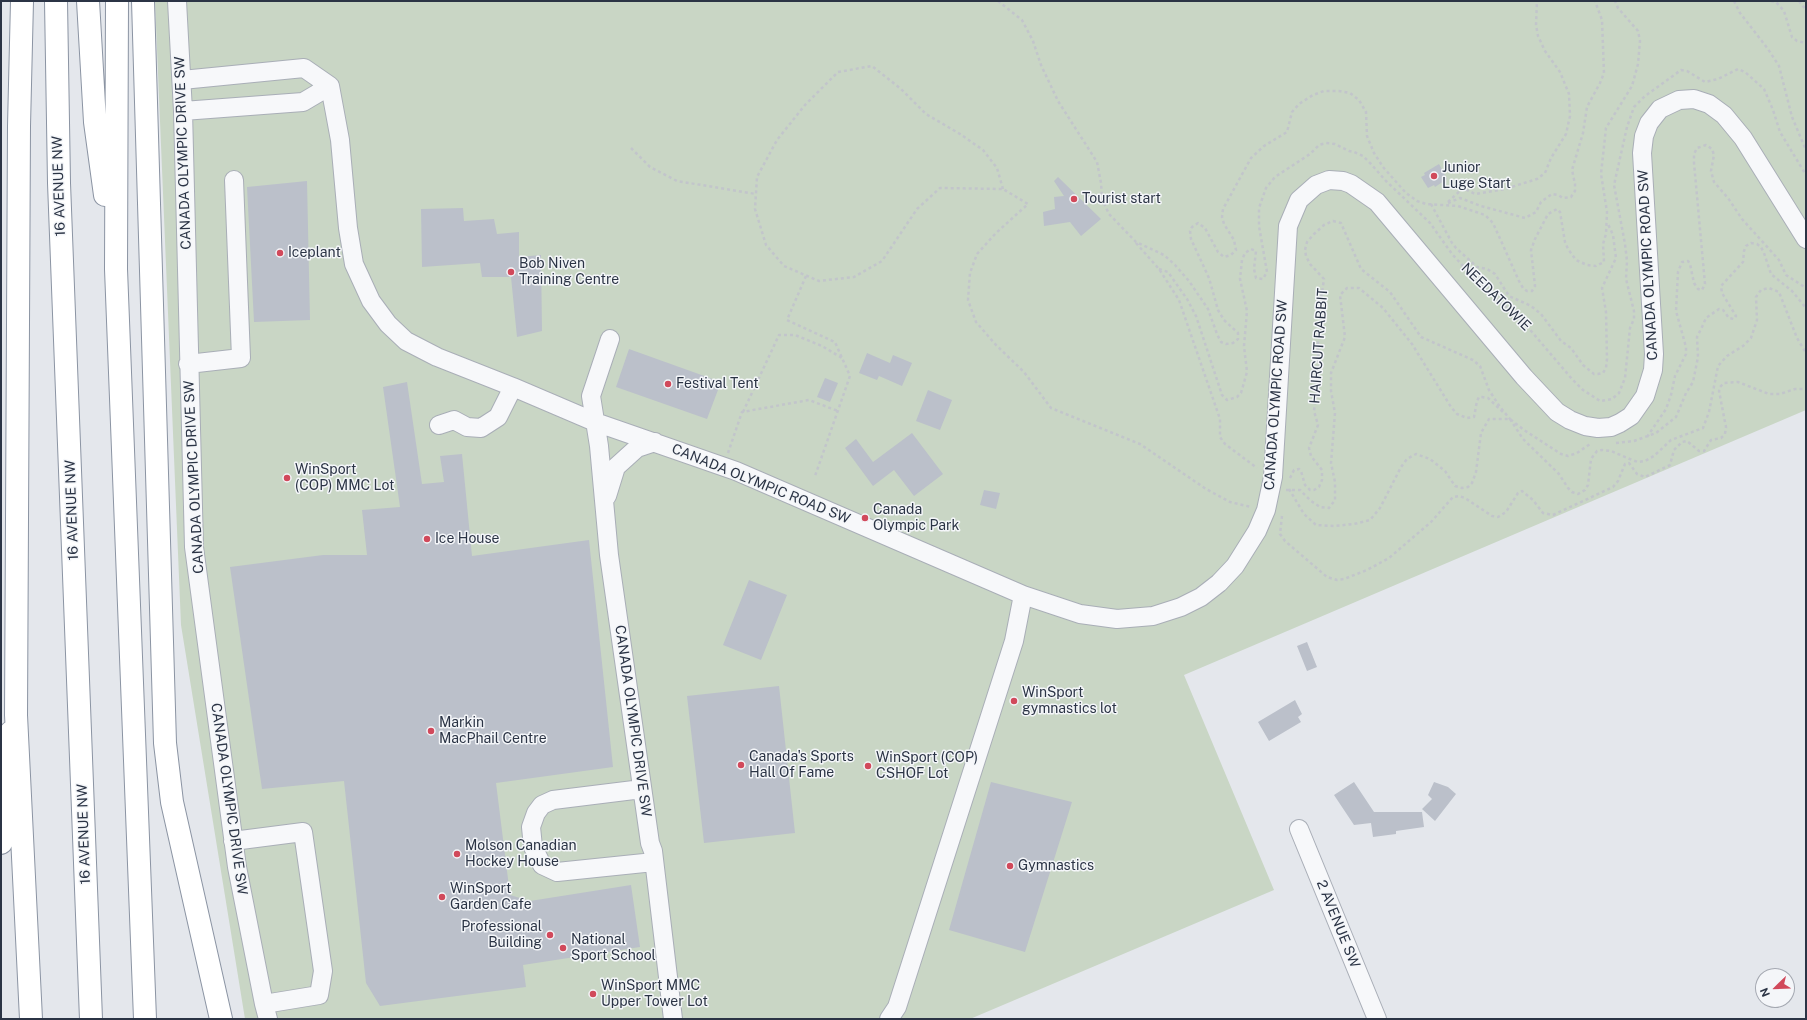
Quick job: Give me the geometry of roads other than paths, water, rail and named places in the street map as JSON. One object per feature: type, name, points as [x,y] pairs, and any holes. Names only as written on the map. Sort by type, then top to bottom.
[{"type":"highway","points":[[8,1],[19,126]]},
{"type":"highway","points":[[22,1],[19,126],[16,715],[31,1019]]},
{"type":"highway","name":"16 AVENUE NW","points":[[56,1],[59,184],[91,1019]]},
{"type":"highway","points":[[88,1],[95,122],[116,269]]},
{"type":"highway","points":[[117,1],[116,269],[145,1019]]},
{"type":"highway","points":[[142,1],[165,743],[172,802],[221,1019]]},
{"type":"highway","points":[[1,843],[2,762],[16,715]]},
{"type":"street","name":"CANADA OLYMPIC DRIVE SW","points":[[177,1],[183,111],[188,364],[194,547],[237,867],[266,1012]]},
{"type":"street","points":[[182,80],[304,68],[330,86],[303,102],[183,111]]},
{"type":"street","name":"CANADA OLYMPIC ROAD SW","points":[[330,86],[340,140],[348,228],[354,264],[371,300],[388,324],[406,341],[437,357],[513,387],[594,422],[723,466],[1023,595],[1080,614],[1117,619],[1153,616],[1181,607],[1201,597],[1219,583],[1235,566],[1257,531],[1274,510],[1273,477],[1288,226],[1299,200],[1316,185],[1329,180],[1342,181],[1351,184],[1378,202],[1524,377],[1557,412],[1570,420],[1585,426],[1598,428],[1611,427],[1630,416],[1640,406],[1645,396],[1653,370],[1654,354],[1642,153],[1644,136],[1649,123],[1660,109],[1679,100],[1694,99],[1709,104],[1724,115],[1743,138],[1806,239]]},
{"type":"street","points":[[188,364],[241,358],[234,180]]},
{"type":"street","name":"CANADA OLYMPIC DRIVE SW","points":[[610,339],[591,396],[599,446],[609,555],[642,789],[650,843],[653,852],[673,1019]]},
{"type":"street","points":[[439,425],[454,420],[467,427],[481,428],[498,417],[513,387]]},
{"type":"street","points":[[605,503],[616,467],[637,448],[655,442]]},
{"type":"street","points":[[889,1019],[897,1007],[1014,641],[1023,595]]},
{"type":"street","points":[[642,789],[553,800],[542,805],[536,813],[531,827],[533,847],[542,865],[558,872],[654,862]]},
{"type":"street","name":"2 AVENUE SW","points":[[1299,829],[1377,1019]]},
{"type":"street","points":[[233,841],[302,832],[323,971],[319,995],[266,1012]]},
{"type":"place","name":"Junior Luge Start","points":[[1434,176]]},
{"type":"place","name":"Tourist start","points":[[1074,199]]},
{"type":"place","name":"Iceplant","points":[[280,253]]},
{"type":"place","name":"Bob Niven Training Centre","points":[[511,272]]},
{"type":"place","name":"Festival Tent","points":[[668,384]]},
{"type":"place","name":"WinSport (COP) MMC Lot","points":[[287,478]]},
{"type":"place","name":"Canada Olympic Park","points":[[865,518]]},
{"type":"place","name":"Ice House","points":[[427,539]]},
{"type":"place","name":"WinSport gymnastics lot","points":[[1014,701]]},
{"type":"place","name":"Markin MacPhail Centre","points":[[431,731]]},
{"type":"place","name":"Canada's Sports Hall Of Fame","points":[[741,765]]},
{"type":"place","name":"WinSport (COP) CSHOF Lot","points":[[868,766]]},
{"type":"place","name":"Molson Canadian Hockey House","points":[[457,854]]},
{"type":"place","name":"Gymnastics","points":[[1010,866]]},
{"type":"place","name":"WinSport Garden Cafe","points":[[442,897]]},
{"type":"place","name":"Professional Building","points":[[550,935]]},
{"type":"place","name":"National Sport School","points":[[563,948]]},
{"type":"place","name":"WinSport MMC Upper Tower Lot","points":[[593,994]]}]
